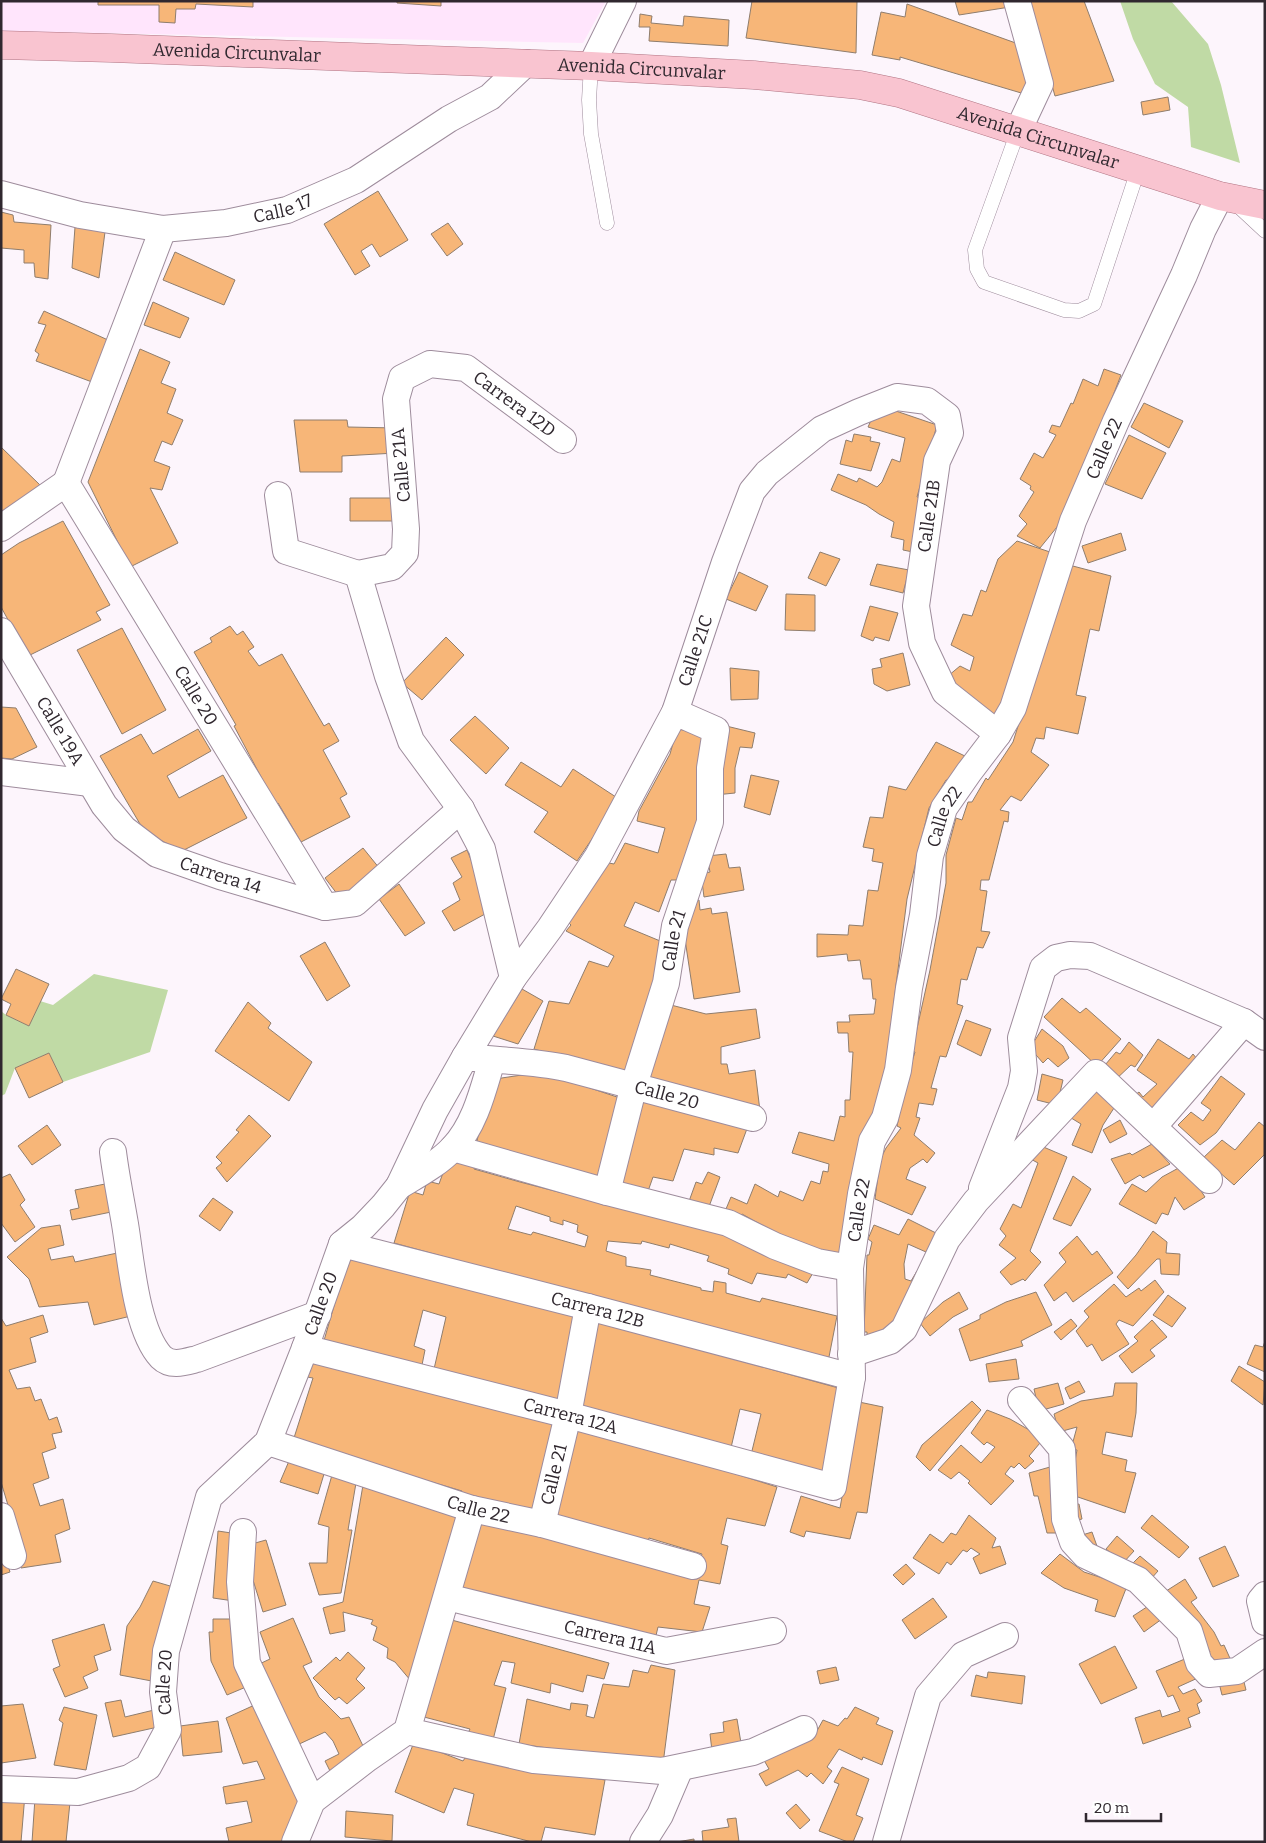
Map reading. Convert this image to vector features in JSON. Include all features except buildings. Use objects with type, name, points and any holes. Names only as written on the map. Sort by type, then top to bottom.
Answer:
[{"type":"main road","name":"Avenida Circunvalar","points":[[1,45],[591,66],[754,75],[860,85],[899,93],[1225,197],[1265,204]]},
{"type":"street","points":[[591,66],[623,1]]},
{"type":"street","points":[[1017,1],[1040,84],[1018,131]]},
{"type":"street","name":"Calle 17","points":[[1,194],[80,215],[163,229],[226,223],[287,210],[356,180],[449,120],[490,97],[526,63]]},
{"type":"street","name":"Calle 22","points":[[833,1487],[851,1365],[850,1268],[861,1194],[872,1141],[885,1118],[898,1070],[910,988],[924,915],[930,856],[944,808],[998,734],[1013,708],[1073,521],[1203,229],[1225,197]]},
{"type":"street","points":[[1,528],[66,483],[163,229]]},
{"type":"street","name":"Calle 21A","points":[[358,574],[392,567],[405,553],[406,530],[396,399],[402,378],[430,364],[466,368]]},
{"type":"street","name":"Carrera 12D","points":[[466,368],[563,440]]},
{"type":"street","name":"Calle 21C","points":[[465,1057],[513,978],[550,928],[598,856],[676,712],[725,562],[752,490],[767,473],[822,429],[897,397],[927,401]]},
{"type":"street","name":"Calle 21B","points":[[927,401],[947,416],[950,433],[937,462],[916,606],[922,643],[945,692],[998,734]]},
{"type":"street","name":"Calle 20","points":[[66,483],[325,907]]},
{"type":"street","points":[[278,495],[286,551],[358,574],[388,676],[411,741],[461,809],[482,849],[513,978]]},
{"type":"street","name":"Calle 19A","points":[[1,631],[90,783],[104,805],[124,829]]},
{"type":"street","name":"Calle 21","points":[[608,1192],[634,1085],[666,983],[675,926],[710,822],[710,768],[716,730],[676,712]]},
{"type":"street","points":[[1,772],[90,783]]},
{"type":"street","points":[[325,907],[355,903],[461,809]]},
{"type":"street","name":"Carrera 14","points":[[124,829],[157,854],[220,876],[325,907]]},
{"type":"street","points":[[976,1201],[1021,1088],[1024,1071],[1021,1038],[1043,968],[1056,958],[1070,955],[1090,956],[1244,1022],[1265,1037]]},
{"type":"street","points":[[1153,1127],[1244,1022]]},
{"type":"street","points":[[342,1244],[363,1227],[399,1186],[435,1110],[465,1057]]},
{"type":"street","name":"Calle 20","points":[[465,1057],[540,1063],[634,1085],[753,1118]]},
{"type":"street","points":[[399,1186],[430,1167],[453,1148],[472,1120],[492,1060]]},
{"type":"street","points":[[851,1365],[904,1330],[947,1239],[976,1201],[1096,1073],[1209,1180]]},
{"type":"street","points":[[453,1148],[608,1192],[728,1223],[775,1246],[818,1262],[850,1268]]},
{"type":"street","points":[[113,1152],[116,1179],[138,1301],[149,1339],[162,1358],[178,1364],[197,1360],[318,1314]]},
{"type":"street","name":"Calle 20","points":[[1,1789],[78,1792],[129,1778],[148,1767],[168,1730],[163,1692],[166,1651],[209,1497],[268,1442],[306,1348],[342,1244]]},
{"type":"street","name":"Carrera 12B","points":[[342,1244],[588,1307],[851,1365]]},
{"type":"street","name":"Calle 21","points":[[542,1524],[568,1415],[588,1307]]},
{"type":"street","name":"Carrera 12A","points":[[306,1348],[568,1415],[833,1487]]},
{"type":"street","points":[[1021,1400],[1062,1450],[1065,1519],[1073,1542],[1085,1555],[1138,1580],[1189,1632],[1199,1663],[1209,1674],[1237,1671],[1265,1652]]},
{"type":"street","name":"Calle 22","points":[[268,1442],[472,1509],[542,1524],[693,1566]]},
{"type":"street","points":[[296,1842],[312,1801],[407,1731],[472,1509]]},
{"type":"street","points":[[1,1516],[13,1556]]},
{"type":"street","points":[[243,1532],[240,1582],[247,1663],[312,1801]]},
{"type":"street","points":[[1265,1595],[1260,1601],[1265,1622]]},
{"type":"street","name":"Carrera 11A","points":[[447,1597],[666,1651],[772,1631]]},
{"type":"street","points":[[886,1842],[928,1696],[963,1655],[1006,1636]]},
{"type":"street","points":[[407,1731],[534,1760],[662,1771],[753,1752],[804,1730]]},
{"type":"street","points":[[643,1842],[660,1815],[680,1768]]},
{"type":"lane","points":[[591,66],[589,100],[591,134],[607,223]]},
{"type":"lane","points":[[1018,131],[975,250],[977,269],[984,282],[1064,310],[1079,311],[1094,304],[1138,170]]},
{"type":"lane","points":[[1225,197],[1265,231]]},
{"type":"shaded area","points":[[1,1],[606,1],[583,43],[1,31]]},
{"type":"green space","points":[[1120,1],[1171,1],[1208,44],[1221,85],[1240,163],[1191,147],[1188,107],[1155,84],[1133,39]]},
{"type":"green space","points":[[94,974],[168,990],[150,1052],[63,1082],[49,1053],[15,1068],[5,1094],[1,1096],[1,1011],[29,1026],[40,1001],[53,1005]]}]
